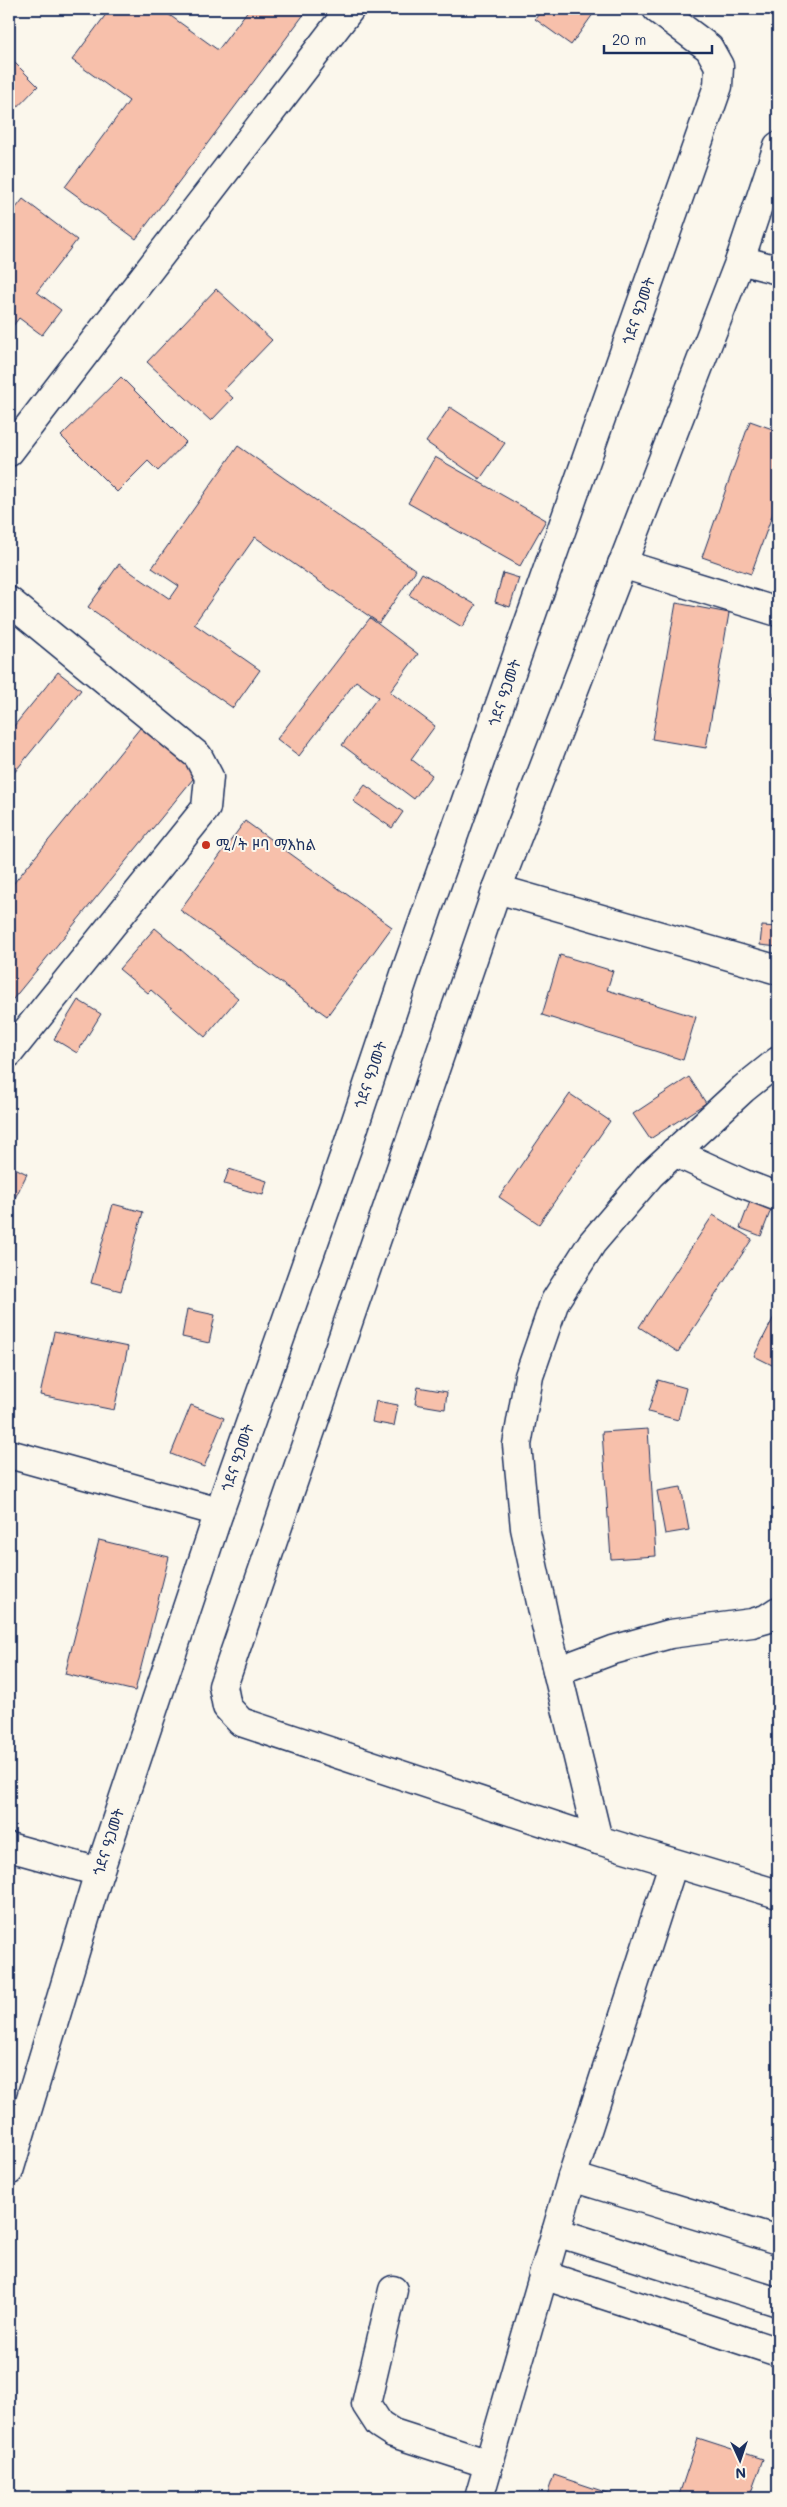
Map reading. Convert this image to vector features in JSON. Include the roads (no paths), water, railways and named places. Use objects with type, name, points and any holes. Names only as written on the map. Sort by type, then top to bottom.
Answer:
[{"type":"street","points":[[9,452],[350,9]]},
{"type":"street","name":"ጎደና ዓጋመት","points":[[9,2171],[99,1872],[219,1512],[347,1148],[407,968],[718,86],[718,66],[709,48],[657,9]]},
{"type":"street","points":[[778,146],[740,260],[497,889],[223,1686],[227,1707],[241,1722],[598,1840],[778,1894]]},
{"type":"street","points":[[740,260],[778,270]]},
{"type":"street","points":[[622,564],[778,612]]},
{"type":"street","points":[[9,601],[198,756],[209,777],[206,808],[9,1053]]},
{"type":"street","points":[[497,889],[778,970]]},
{"type":"street","points":[[598,1840],[525,1528],[518,1445],[529,1376],[555,1301],[587,1252],[651,1174],[743,1089],[778,1061]]},
{"type":"street","points":[[674,1152],[744,1184],[778,1197]]},
{"type":"street","points":[[9,1454],[219,1512]]},
{"type":"street","points":[[557,1671],[613,1650],[670,1634],[752,1623],[766,1619],[778,1610]]},
{"type":"street","points":[[9,1847],[99,1872]]},
{"type":"street","points":[[479,2498],[572,2177],[673,1864]]},
{"type":"street","points":[[572,2177],[778,2240]]},
{"type":"street","points":[[556,2232],[778,2302]]},
{"type":"street","points":[[543,2275],[778,2352]]},
{"type":"street","points":[[393,2290],[366,2404],[379,2424],[393,2433],[489,2464]]},
{"type":"place","name":"ሚ/ት ዞባ ማእከል","points":[[206,845]]}]
